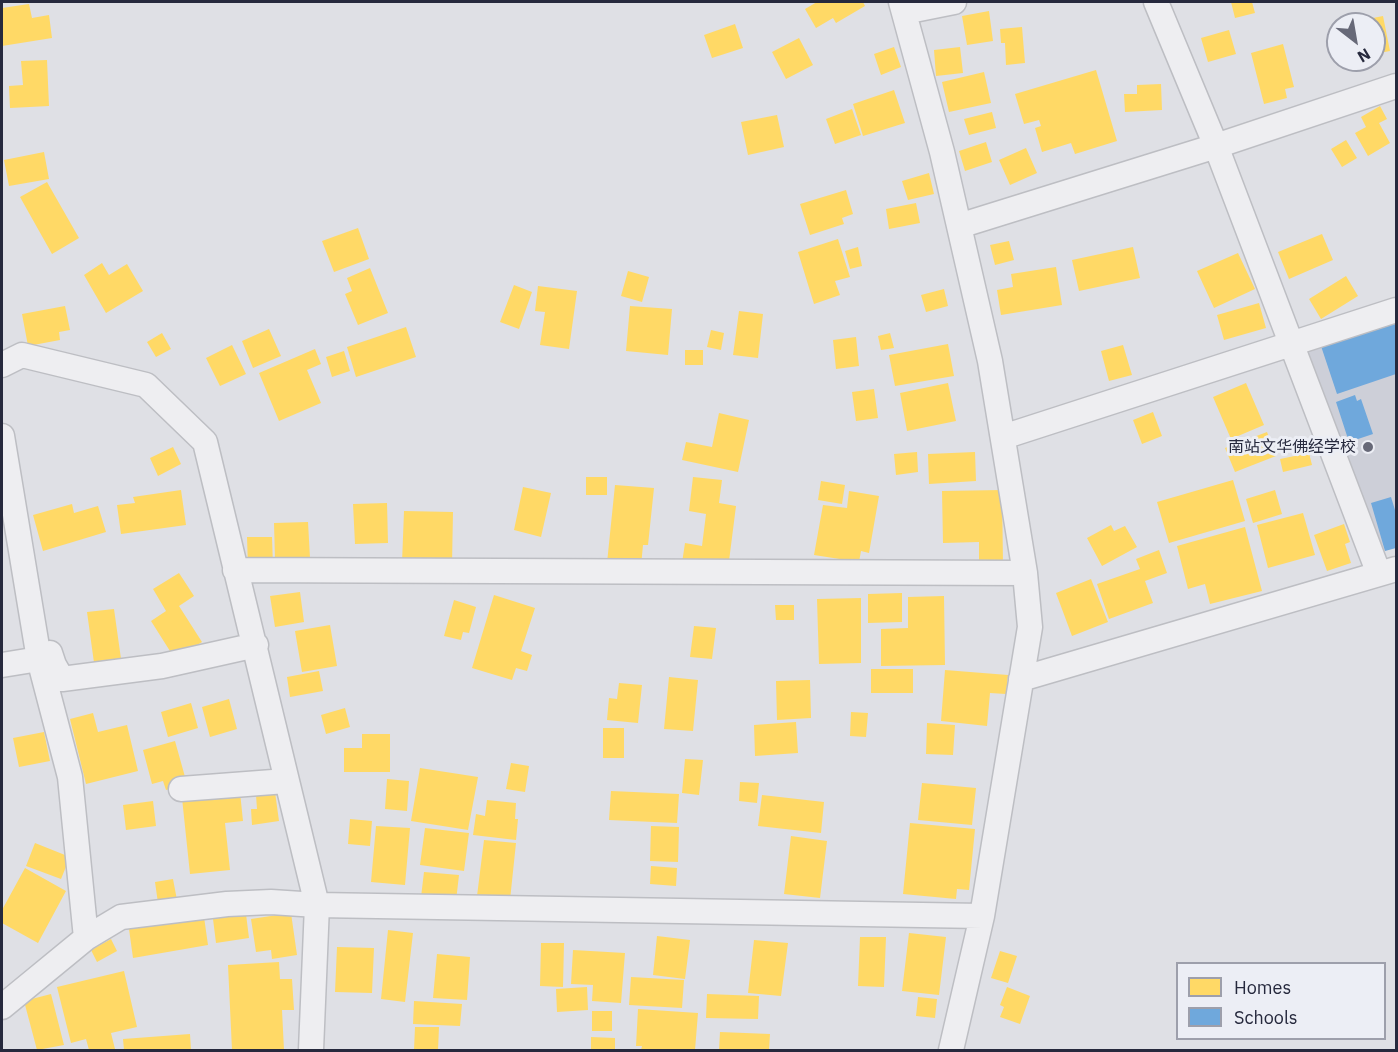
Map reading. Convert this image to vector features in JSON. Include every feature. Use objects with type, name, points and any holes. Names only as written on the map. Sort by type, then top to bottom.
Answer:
[{"type":"street","points":[[951,1050],[982,916],[1030,627],[1025,573],[990,361],[942,152],[903,7],[954,2]]},
{"type":"street","points":[[1022,679],[1357,579],[1388,572],[1291,345],[1216,146],[1156,2]]},
{"type":"street","points":[[959,226],[1216,146],[1396,86]]},
{"type":"street","points":[[1003,437],[1396,310]]},
{"type":"street","points":[[2,365],[22,355],[146,386],[205,442],[235,570],[256,645],[286,781],[317,905],[311,1050]]},
{"type":"street","points":[[2,436],[39,659],[70,777],[86,938]]},
{"type":"street","points":[[235,570],[1025,573]]},
{"type":"street","points":[[2,665],[39,659],[50,653],[62,679],[162,666],[256,645]]},
{"type":"street","points":[[181,789],[286,781]]},
{"type":"street","points":[[2,1007],[86,938],[121,917],[227,904],[271,902],[317,905],[982,916]]},
{"type":"shaded area","name":"南站文华佛经学校","points":[[1396,317],[1396,547],[1378,553],[1302,348]]},
{"type":"building: Homes","points":[[817,2],[863,2],[865,6],[836,23],[833,18],[816,28],[805,9]]},
{"type":"building: Homes","points":[[1231,2],[1252,2],[1255,13],[1235,18]]},
{"type":"building: Homes","points":[[29,4],[32,18],[49,15],[52,38],[2,46],[2,8]]},
{"type":"building: Homes","points":[[989,11],[993,41],[967,45],[962,16]]},
{"type":"building: Homes","points":[[735,24],[743,48],[712,58],[704,35]]},
{"type":"building: Homes","points":[[1022,27],[1025,63],[1006,65],[1005,43],[1001,43],[1000,29]]},
{"type":"building: Homes","points":[[1229,30],[1236,54],[1208,62],[1201,38]]},
{"type":"building: Homes","points":[[1386,31],[1390,51],[1386,52]]},
{"type":"building: Homes","points":[[799,38],[813,65],[786,79],[772,52]]},
{"type":"building: Homes","points":[[1283,44],[1294,87],[1285,89],[1287,98],[1264,104],[1251,53]]},
{"type":"building: Homes","points":[[894,47],[901,67],[881,75],[874,54]]},
{"type":"building: Homes","points":[[960,47],[963,73],[936,76],[934,50]]},
{"type":"building: Homes","points":[[47,60],[49,106],[10,108],[9,86],[23,85],[21,61]]},
{"type":"building: Homes","points":[[1096,70],[1117,141],[1075,154],[1071,143],[1042,152],[1035,128],[1041,126],[1039,120],[1024,124],[1015,94]]},
{"type":"building: Homes","points":[[984,72],[991,103],[949,112],[942,82]]},
{"type":"building: Homes","points":[[1161,84],[1162,110],[1125,112],[1124,94],[1137,94],[1137,85]]},
{"type":"building: Homes","points":[[894,90],[905,123],[863,136],[853,104]]},
{"type":"building: Homes","points":[[1380,106],[1387,119],[1379,123],[1390,143],[1368,156],[1355,133],[1366,127],[1361,117]]},
{"type":"building: Homes","points":[[852,109],[861,135],[835,144],[826,119]]},
{"type":"building: Homes","points":[[992,112],[996,128],[969,135],[964,119]]},
{"type":"building: Homes","points":[[777,115],[784,147],[748,155],[741,122]]},
{"type":"building: Homes","points":[[1346,140],[1357,158],[1342,167],[1331,149]]},
{"type":"building: Homes","points":[[986,142],[992,162],[965,171],[959,151]]},
{"type":"building: Homes","points":[[1026,148],[1037,173],[1010,185],[999,160]]},
{"type":"building: Homes","points":[[44,152],[49,179],[9,186],[4,160]]},
{"type":"building: Homes","points":[[929,173],[934,194],[908,200],[902,181]]},
{"type":"building: Homes","points":[[47,182],[79,238],[52,254],[20,197]]},
{"type":"building: Homes","points":[[846,190],[853,214],[842,218],[844,224],[810,235],[800,204]]},
{"type":"building: Homes","points":[[916,203],[920,223],[889,229],[886,209]]},
{"type":"building: Homes","points":[[358,228],[369,259],[334,272],[322,241]]},
{"type":"building: Homes","points":[[1322,234],[1333,260],[1289,279],[1278,252]]},
{"type":"building: Homes","points":[[838,239],[850,277],[835,281],[840,295],[814,304],[798,252]]},
{"type":"building: Homes","points":[[1009,241],[1014,260],[995,265],[990,245]]},
{"type":"building: Homes","points":[[858,247],[862,266],[850,269],[845,251]]},
{"type":"building: Homes","points":[[1133,247],[1140,278],[1079,291],[1072,260]]},
{"type":"building: Homes","points":[[1238,253],[1255,289],[1214,308],[1197,271]]},
{"type":"building: Homes","points":[[102,263],[109,275],[127,264],[143,291],[106,313],[84,275]]},
{"type":"building: Homes","points":[[1056,267],[1062,305],[1001,315],[997,290],[1013,287],[1011,274]]},
{"type":"building: Homes","points":[[370,268],[388,313],[358,325],[345,294],[352,291],[347,278]]},
{"type":"building: Homes","points":[[628,271],[649,277],[642,302],[621,296]]},
{"type":"building: Homes","points":[[1346,276],[1358,296],[1321,319],[1309,299]]},
{"type":"building: Homes","points":[[514,285],[532,292],[519,329],[500,322]]},
{"type":"building: Homes","points":[[538,286],[577,291],[569,349],[540,345],[545,312],[535,311]]},
{"type":"building: Homes","points":[[944,289],[948,306],[926,312],[921,295]]},
{"type":"building: Homes","points":[[1259,303],[1266,328],[1224,340],[1217,315]]},
{"type":"building: Homes","points":[[65,306],[70,330],[59,332],[60,340],[28,346],[22,314]]},
{"type":"building: Homes","points":[[630,306],[672,309],[668,355],[626,351]]},
{"type":"building: Homes","points":[[739,311],[763,314],[758,358],[733,355]]},
{"type":"building: Homes","points":[[406,327],[416,357],[356,377],[347,347]]},
{"type":"building: Homes","points":[[269,329],[281,356],[253,368],[242,341]]},
{"type":"building: Homes","points":[[711,330],[724,333],[721,350],[707,347]]},
{"type":"building: Homes","points":[[162,333],[171,349],[156,357],[147,342]]},
{"type":"building: Homes","points":[[890,333],[894,348],[881,350],[878,336]]},
{"type":"building: Homes","points":[[856,337],[859,366],[836,369],[833,340]]},
{"type":"building: Homes","points":[[948,344],[954,376],[895,386],[889,355]]},
{"type":"building: Homes","points":[[232,345],[246,374],[220,386],[206,358]]},
{"type":"building: Homes","points":[[1123,345],[1132,375],[1109,381],[1101,351]]},
{"type":"building: Homes","points":[[315,349],[321,364],[307,370],[321,403],[279,421],[259,373]]},
{"type":"building: Homes","points":[[685,350],[703,350],[703,365],[685,365]]},
{"type":"building: Homes","points":[[344,351],[350,371],[332,377],[326,357]]},
{"type":"building: Homes","points":[[948,383],[956,421],[907,431],[900,393]]},
{"type":"building: Homes","points":[[1246,383],[1264,425],[1231,439],[1213,397]]},
{"type":"building: Homes","points":[[874,389],[878,418],[856,421],[852,392]]},
{"type":"building: Homes","points":[[1153,412],[1162,436],[1142,444],[1133,420]]},
{"type":"building: Homes","points":[[719,413],[749,420],[738,472],[682,460],[686,442],[712,447]]},
{"type":"building: Homes","points":[[1267,432],[1276,456],[1235,472],[1225,448]]},
{"type":"building: Homes","points":[[173,447],[181,464],[158,476],[150,458]]},
{"type":"building: Homes","points":[[917,452],[918,472],[896,475],[894,454]]},
{"type":"building: Homes","points":[[975,452],[976,481],[929,484],[928,454]]},
{"type":"building: Homes","points":[[1309,453],[1312,465],[1283,472],[1280,459]]},
{"type":"building: Homes","points":[[586,477],[607,477],[607,495],[586,495]]},
{"type":"building: Homes","points":[[693,477],[722,480],[719,503],[736,506],[728,569],[682,563],[685,543],[702,546],[706,514],[689,511]]},
{"type":"building: Homes","points":[[1233,480],[1245,521],[1169,543],[1157,502]]},
{"type":"building: Homes","points":[[821,481],[845,485],[842,504],[818,500]]},
{"type":"building: Homes","points":[[615,485],[654,488],[648,545],[643,545],[641,566],[607,563]]},
{"type":"building: Homes","points":[[523,487],[551,493],[541,537],[514,530]]},
{"type":"building: Homes","points":[[181,490],[186,525],[121,534],[117,505],[135,503],[133,497]]},
{"type":"building: Homes","points":[[1002,490],[1003,565],[979,566],[979,542],[943,543],[942,491]]},
{"type":"building: Homes","points":[[1275,490],[1282,514],[1253,523],[1246,499]]},
{"type":"building: Homes","points":[[849,491],[879,496],[869,553],[861,551],[859,562],[814,555],[823,505],[847,508]]},
{"type":"building: Homes","points":[[387,503],[388,543],[355,544],[353,504]]},
{"type":"building: Homes","points":[[72,504],[74,513],[98,506],[106,532],[43,551],[33,515]]},
{"type":"building: Homes","points":[[404,511],[453,512],[452,564],[402,563]]},
{"type":"building: Homes","points":[[1303,513],[1315,555],[1268,568],[1257,525]]},
{"type":"building: Homes","points":[[308,522],[310,558],[275,560],[274,523]]},
{"type":"building: Homes","points":[[1344,524],[1350,542],[1345,544],[1351,563],[1327,571],[1314,535]]},
{"type":"building: Homes","points":[[1111,525],[1114,531],[1125,526],[1137,547],[1102,566],[1087,538]]},
{"type":"building: Homes","points":[[1245,527],[1262,591],[1210,604],[1205,584],[1188,589],[1177,546]]},
{"type":"building: Homes","points":[[247,537],[272,537],[273,566],[248,567]]},
{"type":"building: Homes","points":[[1159,550],[1167,573],[1145,581],[1153,603],[1109,619],[1097,584],[1140,569],[1136,559]]},
{"type":"building: Homes","points":[[179,573],[194,596],[179,606],[202,642],[175,659],[151,621],[166,611],[153,589]]},
{"type":"building: Homes","points":[[1091,579],[1108,622],[1072,636],[1056,593]]},
{"type":"building: Homes","points":[[300,592],[304,622],[275,627],[270,596]]},
{"type":"building: Homes","points":[[902,593],[902,622],[868,623],[868,594]]},
{"type":"building: Homes","points":[[494,595],[535,608],[521,651],[532,655],[527,671],[516,668],[512,680],[472,668]]},
{"type":"building: Homes","points":[[944,596],[945,665],[881,666],[881,629],[908,628],[908,597]]},
{"type":"building: Homes","points":[[861,598],[861,663],[819,664],[817,599]]},
{"type":"building: Homes","points":[[454,600],[476,607],[469,633],[463,632],[461,640],[444,636]]},
{"type":"building: Homes","points":[[775,605],[794,605],[794,620],[776,620]]},
{"type":"building: Homes","points":[[114,609],[122,666],[95,670],[87,612]]},
{"type":"building: Homes","points":[[330,625],[337,666],[302,672],[295,631]]},
{"type":"building: Homes","points":[[694,626],[716,628],[712,659],[690,657]]},
{"type":"building: Homes","points":[[871,669],[913,669],[913,693],[871,693]]},
{"type":"building: Homes","points":[[945,670],[1008,675],[1006,694],[990,693],[987,726],[941,721]]},
{"type":"building: Homes","points":[[319,671],[323,691],[290,697],[287,677]]},
{"type":"building: Homes","points":[[669,677],[698,680],[693,731],[664,729]]},
{"type":"building: Homes","points":[[810,680],[811,718],[777,720],[776,681]]},
{"type":"building: Homes","points":[[619,683],[642,685],[638,723],[607,720],[609,698],[617,699]]},
{"type":"building: Homes","points":[[229,699],[237,729],[210,737],[202,707]]},
{"type":"building: Homes","points":[[191,703],[198,728],[168,737],[161,712]]},
{"type":"building: Homes","points":[[345,708],[350,727],[326,734],[321,715]]},
{"type":"building: Homes","points":[[851,712],[868,713],[866,737],[850,736]]},
{"type":"building: Homes","points":[[93,713],[98,732],[127,725],[138,771],[86,784],[70,719]]},
{"type":"building: Homes","points":[[796,722],[798,753],[755,756],[754,725]]},
{"type":"building: Homes","points":[[927,723],[955,725],[953,755],[926,754]]},
{"type":"building: Homes","points":[[603,728],[624,728],[624,758],[603,758]]},
{"type":"building: Homes","points":[[44,732],[50,761],[19,767],[13,738]]},
{"type":"building: Homes","points":[[362,734],[390,734],[390,772],[344,772],[344,748],[362,748]]},
{"type":"building: Homes","points":[[175,741],[187,784],[166,790],[163,781],[152,784],[143,750]]},
{"type":"building: Homes","points":[[685,759],[703,760],[699,795],[682,793]]},
{"type":"building: Homes","points":[[511,763],[529,766],[525,792],[506,789]]},
{"type":"building: Homes","points":[[420,768],[478,777],[468,830],[411,821]]},
{"type":"building: Homes","points":[[387,779],[409,781],[407,811],[385,809]]},
{"type":"building: Homes","points":[[740,782],[759,783],[757,803],[739,801]]},
{"type":"building: Homes","points":[[922,783],[976,788],[972,825],[918,820]]},
{"type":"building: Homes","points":[[611,791],[679,794],[677,823],[609,820]]},
{"type":"building: Homes","points":[[240,792],[243,821],[225,823],[230,870],[190,874],[182,798]]},
{"type":"building: Homes","points":[[275,792],[279,821],[252,825],[251,809],[257,809],[256,795]]},
{"type":"building: Homes","points":[[762,795],[824,802],[821,833],[758,826]]},
{"type":"building: Homes","points":[[487,800],[516,803],[515,819],[518,819],[516,840],[473,835],[476,814],[485,816]]},
{"type":"building: Homes","points":[[153,801],[156,826],[126,830],[123,805]]},
{"type":"building: Homes","points":[[350,819],[372,821],[370,846],[348,844]]},
{"type":"building: Homes","points":[[910,823],[975,829],[969,890],[957,889],[956,899],[903,894]]},
{"type":"building: Homes","points":[[376,826],[410,828],[405,885],[371,882]]},
{"type":"building: Homes","points":[[651,826],[679,827],[678,862],[650,861]]},
{"type":"building: Homes","points":[[425,828],[469,833],[464,871],[420,865]]},
{"type":"building: Homes","points":[[791,836],[827,841],[820,898],[784,894]]},
{"type":"building: Homes","points":[[484,840],[516,843],[510,900],[477,896]]},
{"type":"building: Homes","points":[[35,843],[70,857],[61,879],[26,866]]},
{"type":"building: Homes","points":[[651,866],[677,868],[676,886],[650,884]]},
{"type":"building: Homes","points":[[25,868],[66,891],[38,943],[2,923],[2,910]]},
{"type":"building: Homes","points":[[424,872],[459,875],[456,901],[421,897]]},
{"type":"building: Homes","points":[[173,879],[177,900],[158,903],[155,882]]},
{"type":"building: Homes","points":[[291,913],[297,955],[272,959],[271,950],[256,952],[251,919]]},
{"type":"building: Homes","points":[[246,914],[249,938],[216,943],[213,919]]},
{"type":"building: Homes","points":[[204,917],[208,945],[133,958],[129,929]]},
{"type":"building: Homes","points":[[388,930],[413,933],[405,1002],[381,999]]},
{"type":"building: Homes","points":[[909,933],[946,937],[939,995],[902,991]]},
{"type":"building: Homes","points":[[657,936],[690,940],[685,979],[653,975]]},
{"type":"building: Homes","points":[[860,937],[886,937],[884,987],[858,986]]},
{"type":"building: Homes","points":[[111,939],[117,951],[97,962],[91,950]]},
{"type":"building: Homes","points":[[754,940],[788,943],[781,996],[748,993]]},
{"type":"building: Homes","points":[[541,943],[564,943],[563,987],[540,986]]},
{"type":"building: Homes","points":[[337,947],[374,948],[372,993],[335,992]]},
{"type":"building: Homes","points":[[573,950],[625,953],[621,1003],[592,1001],[593,985],[571,984]]},
{"type":"building: Homes","points":[[1000,951],[1017,956],[1008,983],[991,978]]},
{"type":"building: Homes","points":[[437,954],[470,957],[467,1000],[433,998]]},
{"type":"building: Homes","points":[[279,962],[280,979],[292,979],[294,1010],[282,1010],[284,1050],[232,1050],[228,965]]},
{"type":"building: Homes","points":[[124,971],[137,1027],[111,1033],[115,1049],[89,1050],[86,1039],[71,1043],[57,987]]},
{"type":"building: Homes","points":[[631,977],[684,980],[682,1008],[629,1005]]},
{"type":"building: Homes","points":[[587,987],[588,1010],[557,1012],[556,989]]},
{"type":"building: Homes","points":[[1007,987],[1030,996],[1020,1024],[1000,1017],[1004,1007],[1000,1005]]},
{"type":"building: Homes","points":[[51,994],[64,1045],[37,1050],[24,1001]]},
{"type":"building: Homes","points":[[707,994],[759,996],[758,1019],[706,1018]]},
{"type":"building: Homes","points":[[918,997],[937,999],[935,1018],[916,1016]]},
{"type":"building: Homes","points":[[414,1001],[462,1004],[460,1026],[413,1024]]},
{"type":"building: Homes","points":[[638,1009],[698,1013],[695,1050],[641,1050],[642,1046],[636,1046]]},
{"type":"building: Homes","points":[[592,1011],[612,1011],[612,1031],[592,1031]]},
{"type":"building: Homes","points":[[415,1027],[439,1027],[438,1050],[414,1050]]},
{"type":"building: Homes","points":[[720,1032],[770,1034],[769,1050],[719,1050]]},
{"type":"building: Homes","points":[[190,1034],[191,1050],[124,1050],[123,1039]]},
{"type":"building: Homes","points":[[591,1037],[615,1038],[615,1050],[591,1050]]},
{"type":"building: Schools","points":[[1396,321],[1396,374],[1337,394],[1321,346]]},
{"type":"building: Schools","points":[[1355,395],[1357,401],[1361,399],[1373,434],[1349,442],[1336,402]]},
{"type":"building: Schools","points":[[1391,497],[1396,510],[1396,548],[1385,551],[1371,503]]},
{"type":"place","name":"南站文华佛经学校","points":[[1368,447]]}]
